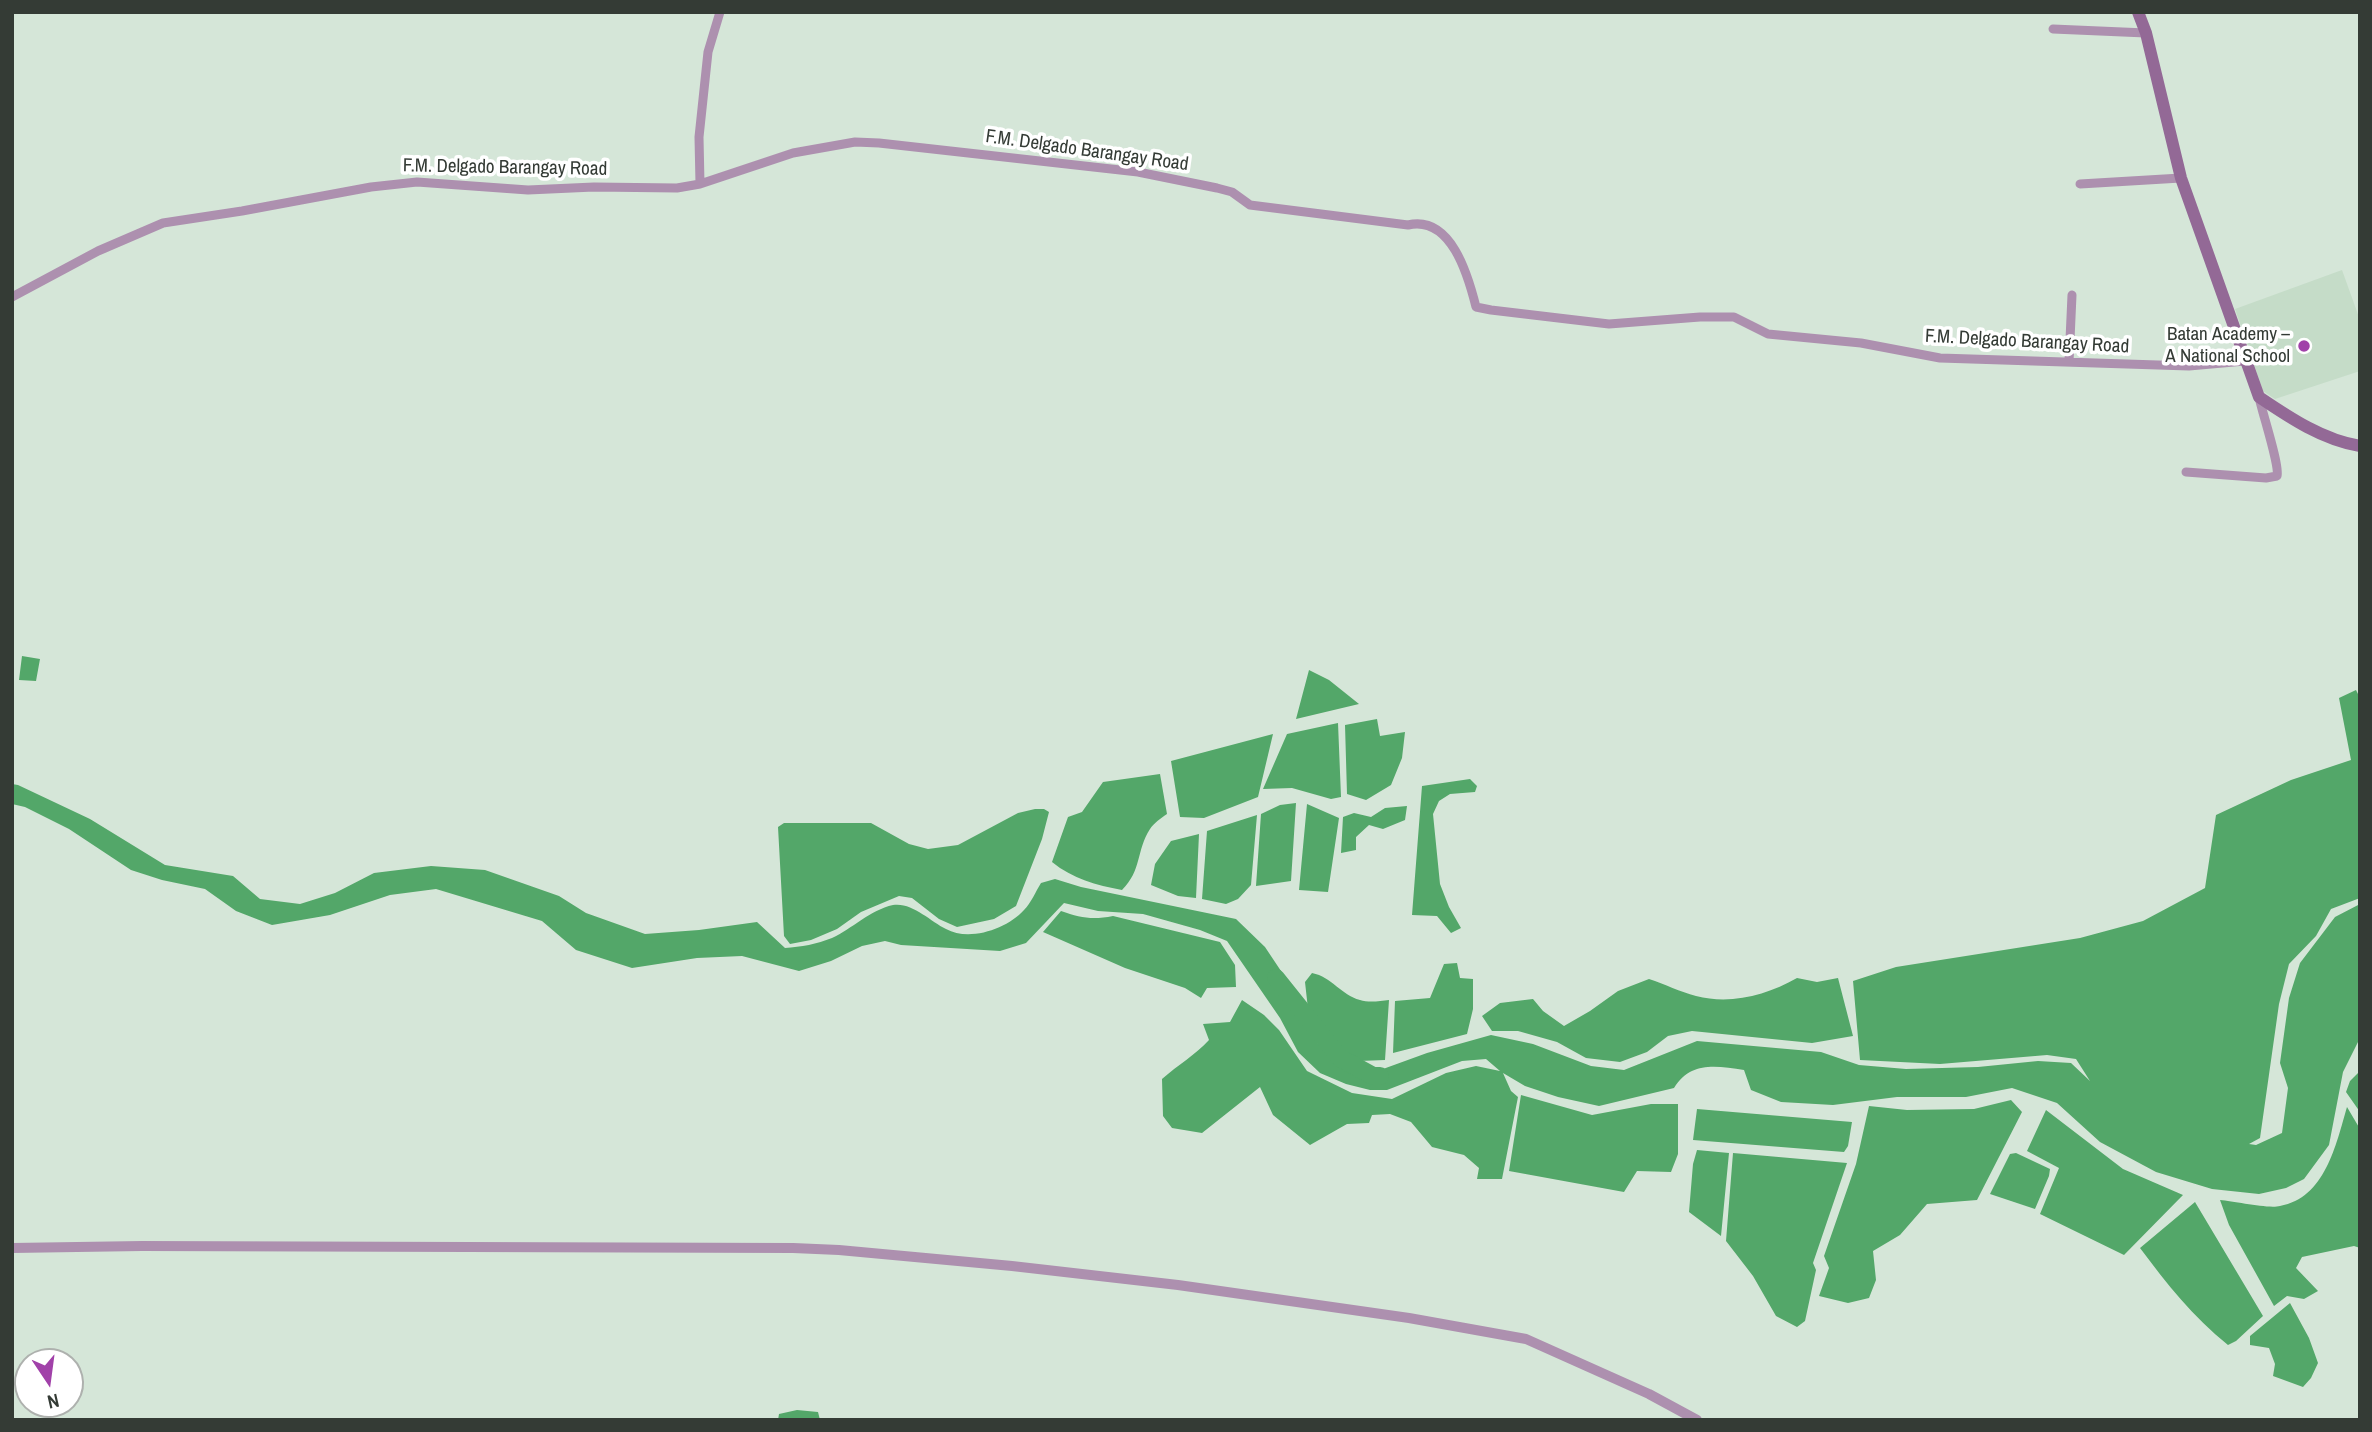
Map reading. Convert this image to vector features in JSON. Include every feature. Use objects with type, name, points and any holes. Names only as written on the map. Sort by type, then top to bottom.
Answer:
[{"type":"main road","points":[[2138,12],[2146,33],[2181,178],[2259,397],[2286,416],[2339,443],[2360,446]]},
{"type":"street","points":[[700,184],[699,137],[708,52],[720,12]]},
{"type":"street","points":[[2053,29],[2146,33]]},
{"type":"street","name":"F.M. Delgado Barangay Road","points":[[12,297],[98,251],[163,223],[370,187],[417,182],[528,190],[594,187],[677,188],[700,184],[793,153],[855,142],[1139,172],[1232,192],[1250,205],[1408,225],[1419,222],[1431,226],[1445,237],[1463,262],[1476,307],[1491,310],[1609,324],[1726,317],[1739,319],[1768,334],[1861,343],[1929,356],[2189,366],[2245,361]]},
{"type":"street","points":[[2080,184],[2181,178]]},
{"type":"street","points":[[2069,362],[2072,295]]},
{"type":"street","points":[[2186,472],[2266,478],[2277,476],[2279,469],[2259,397]]},
{"type":"street","points":[[12,1248],[793,1248],[1012,1266],[1318,1304],[1526,1339],[1649,1394],[1697,1420]]},
{"type":"shaded area","name":"Batan Academy – A National School","points":[[2342,270],[2360,320],[2360,371],[2275,399],[2263,391],[2235,309]]},
{"type":"shaded area","points":[[22,656],[40,659],[36,681],[19,680]]},
{"type":"shaded area","points":[[1309,670],[1329,680],[1359,704],[1296,719]]},
{"type":"shaded area","points":[[2356,690],[2360,698],[2360,898],[2331,909],[2316,936],[2289,964],[2279,1004],[2260,1138],[2249,1144],[2256,1145],[2282,1133],[2288,1088],[2280,1063],[2289,998],[2300,963],[2335,917],[2360,904],[2360,1038],[2343,1072],[2329,1145],[2304,1179],[2286,1188],[2259,1194],[2212,1189],[2156,1172],[2100,1142],[2057,1103],[2012,1088],[1966,1097],[1897,1097],[1833,1105],[1781,1102],[1751,1090],[1744,1070],[1724,1067],[1696,1069],[1681,1079],[1674,1088],[1599,1106],[1525,1086],[1503,1073],[1511,1091],[1518,1097],[1502,1179],[1477,1179],[1479,1168],[1464,1155],[1432,1147],[1411,1122],[1390,1114],[1372,1115],[1369,1123],[1347,1124],[1310,1145],[1273,1115],[1260,1087],[1202,1133],[1172,1128],[1163,1116],[1162,1079],[1209,1040],[1203,1024],[1230,1022],[1242,1000],[1264,1015],[1279,1030],[1307,1071],[1352,1093],[1392,1099],[1446,1073],[1476,1066],[1500,1071],[1486,1059],[1462,1061],[1387,1090],[1370,1090],[1346,1084],[1320,1073],[1298,1052],[1280,1018],[1227,941],[1200,930],[1143,914],[1098,911],[1064,903],[1026,943],[1000,951],[901,945],[885,941],[862,946],[831,961],[799,971],[742,956],[697,958],[632,968],[576,950],[542,921],[436,889],[390,895],[330,915],[272,925],[236,911],[205,889],[131,870],[69,829],[25,807],[12,804],[12,784],[90,819],[165,865],[233,876],[260,899],[300,904],[335,893],[374,873],[431,866],[485,870],[559,896],[586,913],[645,934],[757,922],[785,948],[832,938],[877,911],[893,905],[914,909],[955,933],[987,932],[1017,917],[1029,904],[1041,883],[1055,879],[1081,887],[1236,919],[1265,947],[1285,977],[1296,1015],[1320,1046],[1345,1069],[1383,1069],[1491,1035],[1533,1044],[1591,1066],[1624,1070],[1697,1041],[1821,1052],[1859,1065],[1906,1069],[1978,1067],[2038,1061],[2071,1063],[2090,1081],[2076,1059],[2047,1055],[1940,1064],[1860,1060],[1853,981],[1896,967],[2080,938],[2143,921],[2205,888],[2216,815],[2291,780],[2351,760],[2339,698]]},
{"type":"shaded area","points":[[1377,719],[1380,736],[1405,732],[1402,758],[1391,785],[1366,800],[1347,794],[1345,725]]},
{"type":"shaded area","points":[[1338,723],[1341,797],[1331,799],[1292,788],[1263,789],[1287,734]]},
{"type":"shaded area","points":[[1273,734],[1258,797],[1204,818],[1180,817],[1171,761]]},
{"type":"shaded area","points":[[1160,774],[1167,814],[1150,829],[1133,875],[1122,890],[1085,880],[1052,862],[1068,817],[1082,812],[1103,782]]},
{"type":"shaded area","points":[[1470,779],[1477,786],[1475,792],[1450,794],[1439,801],[1433,814],[1440,884],[1461,928],[1451,933],[1437,916],[1412,915],[1422,786]]},
{"type":"shaded area","points":[[1296,803],[1291,881],[1256,886],[1261,814],[1280,805]]},
{"type":"shaded area","points":[[1307,804],[1339,818],[1328,892],[1299,890]]},
{"type":"shaded area","points":[[1407,806],[1405,820],[1383,829],[1369,825],[1356,837],[1356,850],[1341,853],[1343,817],[1354,813],[1371,817],[1385,808]]},
{"type":"shaded area","points":[[1035,809],[1049,812],[1042,839],[1016,906],[994,919],[957,927],[939,919],[912,898],[899,896],[861,912],[837,929],[811,940],[790,944],[784,936],[778,827],[784,823],[871,823],[909,844],[928,849],[958,845],[1018,813]]},
{"type":"shaded area","points":[[1257,815],[1251,885],[1238,899],[1226,904],[1202,899],[1207,831]]},
{"type":"shaded area","points":[[1199,834],[1196,898],[1178,896],[1151,885],[1155,864],[1171,841]]},
{"type":"shaded area","points":[[1061,911],[1087,918],[1113,916],[1220,942],[1235,965],[1236,987],[1207,988],[1201,998],[1185,988],[1125,968],[1043,932]]},
{"type":"shaded area","points":[[1457,963],[1460,978],[1473,979],[1473,1009],[1467,1034],[1393,1053],[1395,1001],[1430,998],[1444,964]]},
{"type":"shaded area","points":[[1312,973],[1325,978],[1353,998],[1371,1002],[1389,1000],[1385,1060],[1359,1061],[1333,1050],[1308,1009],[1305,982]]},
{"type":"shaded area","points":[[1797,978],[1817,982],[1838,978],[1853,1036],[1812,1043],[1692,1031],[1668,1036],[1647,1052],[1620,1062],[1586,1058],[1557,1042],[1518,1031],[1492,1031],[1482,1016],[1500,1003],[1533,999],[1543,1011],[1564,1026],[1618,991],[1649,979],[1696,996],[1735,999],[1761,994]]},
{"type":"shaded area","points":[[2360,1071],[2360,1112],[2346,1092],[2350,1081]]},
{"type":"shaded area","points":[[1521,1095],[1592,1115],[1651,1104],[1678,1104],[1678,1154],[1671,1172],[1637,1171],[1624,1192],[1509,1171]]},
{"type":"shaded area","points":[[2011,1100],[2022,1112],[1977,1200],[1927,1204],[1900,1235],[1873,1251],[1876,1280],[1869,1298],[1848,1303],[1819,1296],[1829,1268],[1824,1256],[1856,1164],[1869,1106],[1907,1110],[1974,1109]]},
{"type":"shaded area","points":[[2347,1107],[2360,1129],[2360,1248],[2354,1246],[2302,1257],[2296,1268],[2318,1291],[2304,1299],[2287,1296],[2274,1306],[2229,1225],[2220,1200],[2275,1207],[2295,1201],[2308,1192],[2318,1181],[2333,1153]]},
{"type":"shaded area","points":[[1697,1109],[1852,1122],[1848,1146],[1844,1152],[1693,1140]]},
{"type":"shaded area","points":[[2046,1110],[2123,1169],[2183,1195],[2124,1255],[2040,1214],[2059,1168],[2027,1151]]},
{"type":"shaded area","points":[[1697,1150],[1729,1153],[1721,1236],[1689,1212],[1693,1164]]},
{"type":"shaded area","points":[[1733,1153],[1847,1163],[1813,1263],[1816,1270],[1805,1321],[1797,1327],[1776,1316],[1753,1276],[1726,1241]]},
{"type":"shaded area","points":[[2016,1153],[2050,1169],[2035,1209],[1990,1194],[2010,1154]]},
{"type":"shaded area","points":[[2195,1202],[2263,1316],[2228,1345],[2181,1299],[2140,1248]]},
{"type":"shaded area","points":[[2290,1303],[2309,1338],[2318,1363],[2303,1387],[2273,1376],[2275,1364],[2269,1348],[2250,1345],[2250,1336]]},
{"type":"shaded area","points":[[797,1410],[818,1412],[820,1420],[778,1420],[779,1414]]},
{"type":"waterway","points":[[1276,978],[1340,1058],[1373,1076],[1380,1076]]},
{"type":"place","name":"Batan Academy – A National School","points":[[2304,346]]}]
